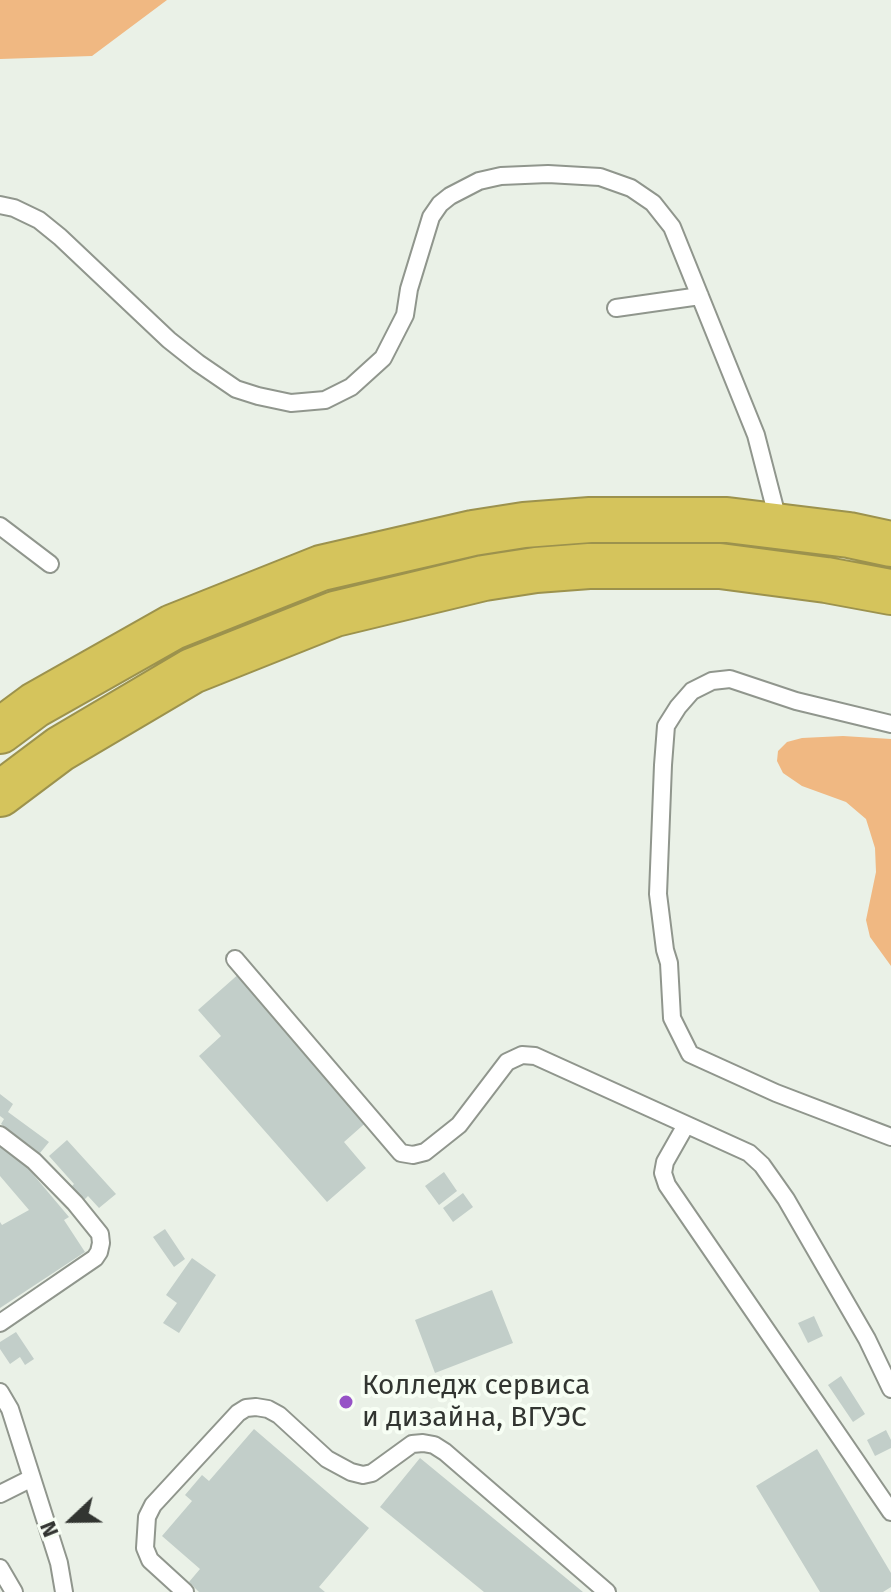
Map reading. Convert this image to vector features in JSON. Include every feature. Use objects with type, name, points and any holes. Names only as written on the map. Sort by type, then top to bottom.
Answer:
[{"type":"highway","points":[[0,731],[35,705],[173,627],[321,568],[473,533],[590,520],[727,520],[849,535],[891,544]]},
{"type":"highway","points":[[0,794],[60,749],[192,671],[335,614],[484,578],[589,566],[720,566],[891,592]]},
{"type":"lane","points":[[0,205],[39,220],[169,340],[236,389],[291,403],[325,400],[338,394],[351,387],[383,358],[405,315],[409,289],[431,217],[440,204],[464,187],[501,176],[548,174],[600,177],[631,188],[653,203],[672,227],[756,435],[779,526]]},
{"type":"lane","points":[[616,308],[700,296]]},
{"type":"lane","points":[[0,526],[50,564]]},
{"type":"lane","points":[[891,724],[796,701],[730,679],[712,681],[692,691],[666,726],[658,894],[669,963],[672,1018],[690,1054],[776,1093],[891,1137]]},
{"type":"lane","points":[[235,959],[401,1153],[413,1155],[425,1152],[459,1125],[507,1062],[522,1055],[535,1056],[749,1153],[762,1165],[786,1199],[867,1339],[891,1389]]},
{"type":"lane","points":[[686,1125],[665,1162],[663,1173],[667,1185],[891,1512]]},
{"type":"lane","points":[[0,1135],[34,1161],[75,1203],[100,1234],[101,1243],[95,1258],[0,1323]]},
{"type":"lane","points":[[0,1392],[10,1409],[59,1563],[64,1592]]},
{"type":"lane","points":[[185,1592],[150,1560],[145,1548],[147,1517],[153,1505],[238,1413],[256,1407],[279,1415],[327,1459],[363,1475],[372,1473],[412,1444],[434,1445],[607,1592]]},
{"type":"lane","points":[[0,1494],[32,1478]]},
{"type":"lane","points":[[0,1568],[14,1592]]},
{"type":"shaded area","points":[[0,0],[167,0],[92,56],[0,59]]},
{"type":"shaded area","points":[[843,736],[891,739],[891,966],[870,937],[866,920],[876,872],[875,848],[866,819],[846,802],[802,786],[783,773],[777,761],[778,751],[787,742]]},
{"type":"building","points":[[241,972],[370,1119],[344,1142],[366,1168],[327,1202],[199,1056],[221,1036],[198,1010]]},
{"type":"building","points":[[0,1094],[13,1104],[8,1112],[49,1142],[40,1153],[1,1124],[4,1119],[0,1116]]},
{"type":"building","points":[[67,1140],[116,1194],[99,1208],[88,1196],[83,1201],[71,1187],[74,1184],[49,1156]]},
{"type":"building","points":[[0,1143],[21,1160],[69,1217],[64,1220],[85,1252],[0,1308],[0,1222],[2,1225],[29,1210],[0,1176]]},
{"type":"building","points":[[444,1172],[457,1191],[439,1205],[425,1186]]},
{"type":"building","points":[[463,1193],[473,1207],[453,1222],[443,1208]]},
{"type":"building","points":[[165,1229],[185,1259],[174,1267],[153,1237]]},
{"type":"building","points":[[192,1258],[216,1275],[179,1333],[163,1323],[177,1303],[166,1295]]},
{"type":"building","points":[[492,1290],[513,1343],[435,1373],[415,1320]]},
{"type":"building","points":[[814,1316],[823,1336],[808,1343],[798,1323]]},
{"type":"building","points":[[16,1332],[34,1359],[25,1365],[20,1357],[10,1364],[0,1349],[0,1342]]},
{"type":"building","points":[[841,1376],[865,1414],[853,1422],[828,1385]]},
{"type":"building","points":[[254,1429],[369,1528],[319,1587],[325,1592],[199,1592],[189,1582],[200,1569],[162,1536],[192,1501],[185,1495],[202,1475],[209,1481]]},
{"type":"building","points":[[886,1430],[891,1448],[875,1456],[867,1440]]},
{"type":"building","points":[[817,1449],[891,1573],[891,1587],[883,1592],[820,1592],[756,1486]]},
{"type":"building","points":[[420,1458],[583,1592],[484,1592],[380,1507]]},
{"type":"place","name":"Колледж сервиса и дизайна, ВГУЭС","points":[[346,1402]]}]
